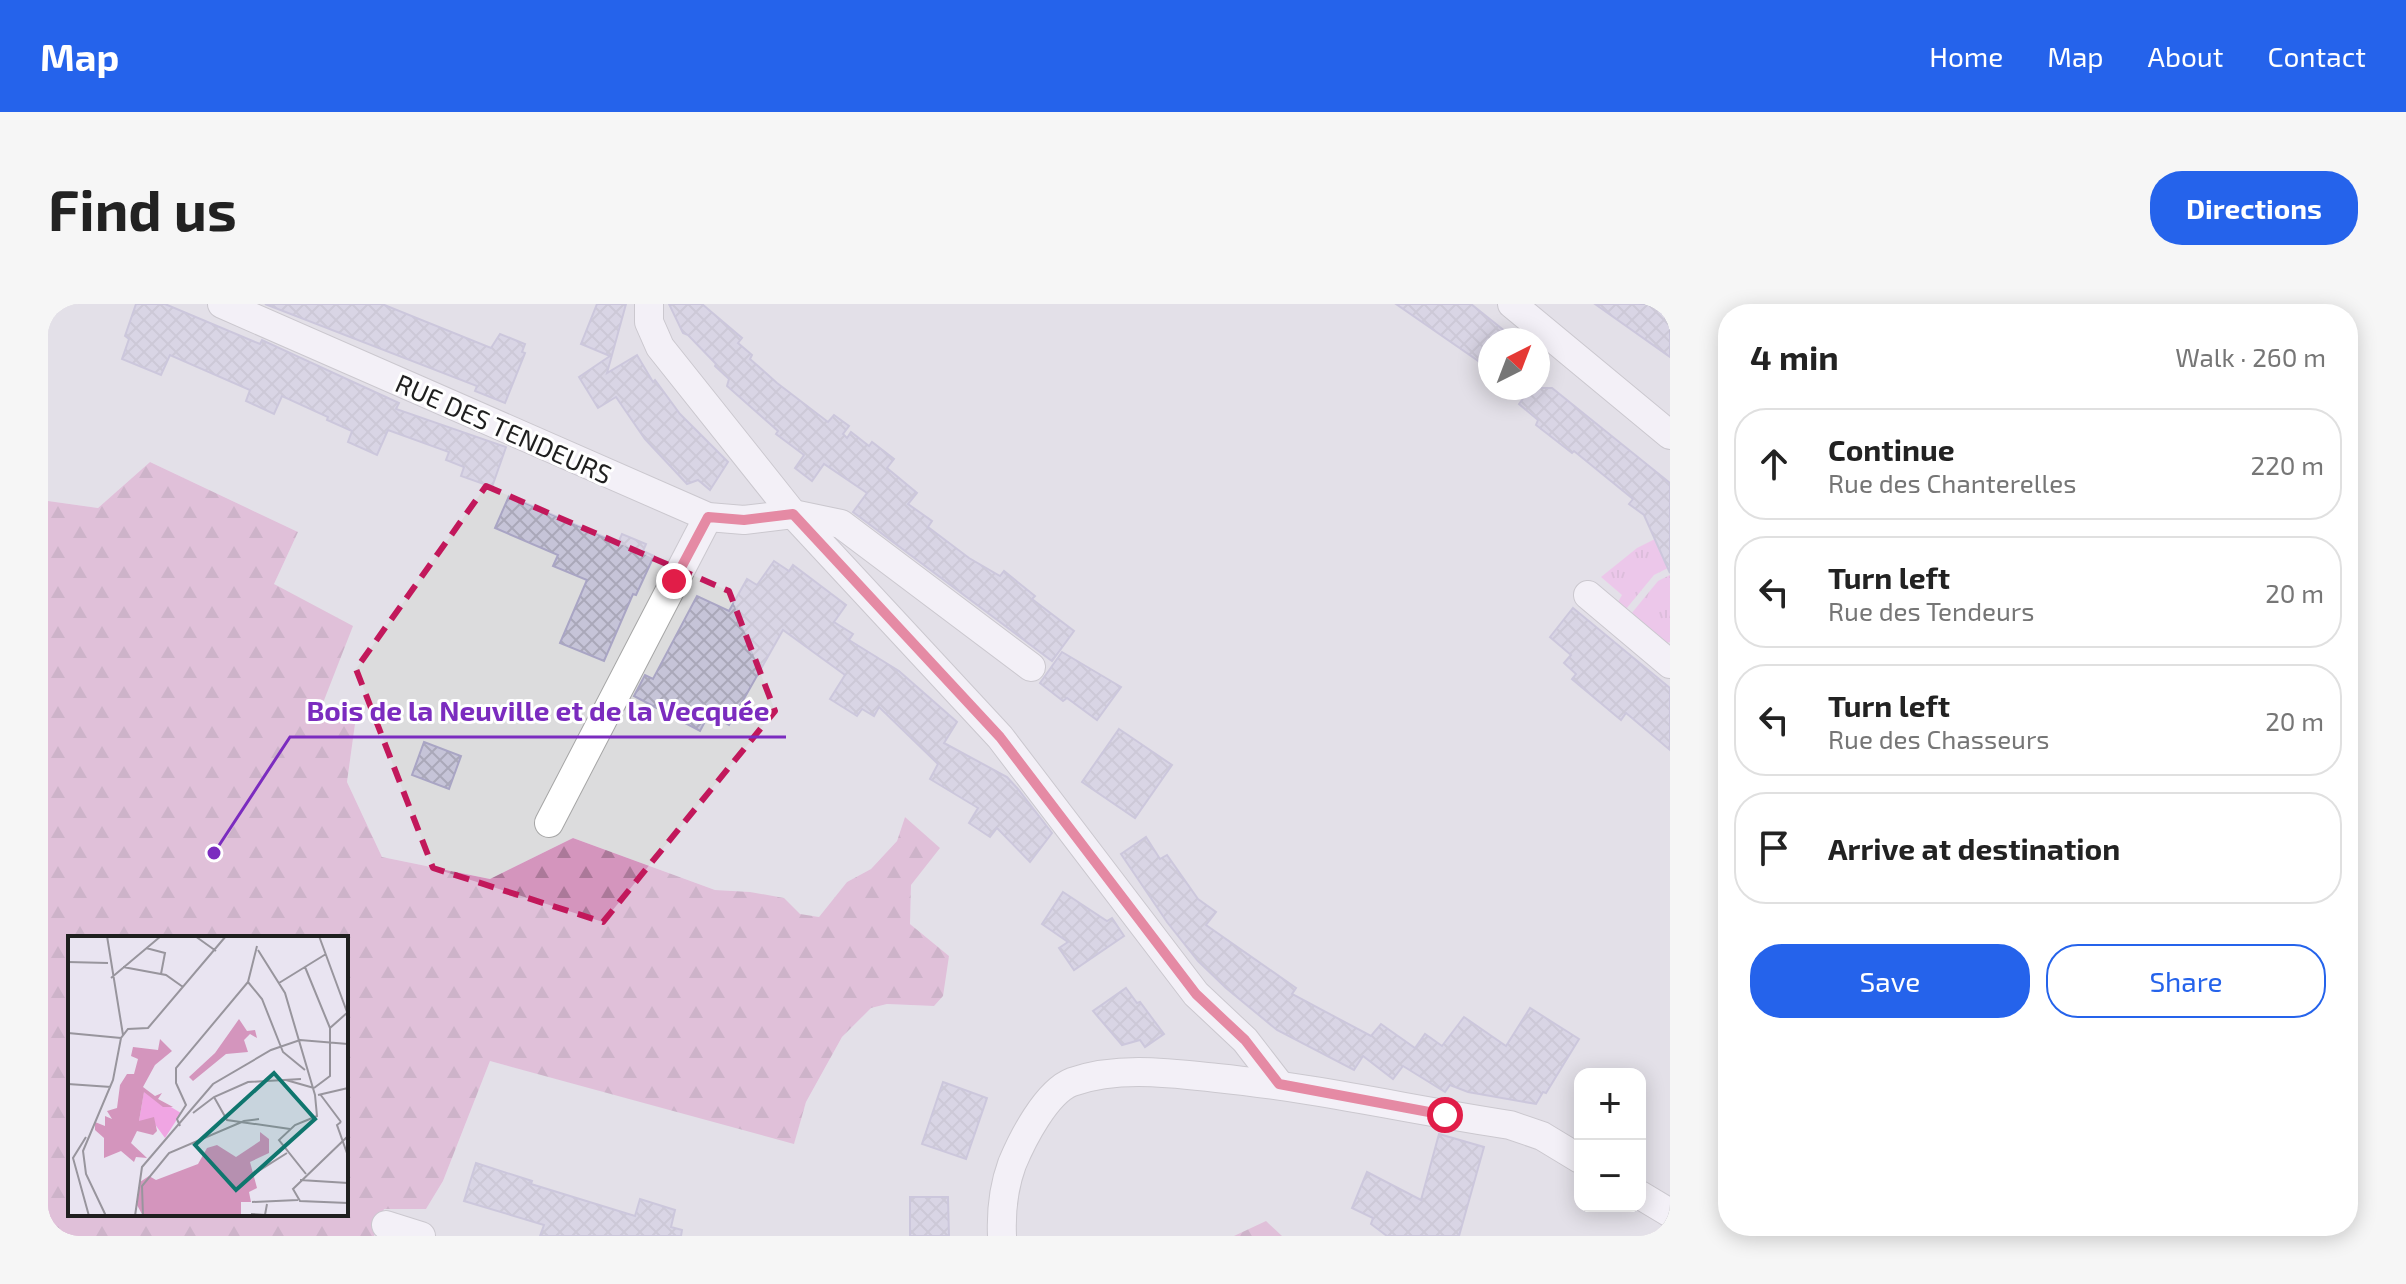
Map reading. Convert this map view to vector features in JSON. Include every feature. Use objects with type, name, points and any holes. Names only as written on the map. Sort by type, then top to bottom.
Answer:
[{"type":"street","name":"RUE DES TENDEURS","points":[[222,304],[708,517],[744,520],[793,514],[841,524],[1031,667]]},
{"type":"street","points":[[649,304],[649,322],[660,347],[793,514],[1000,737],[1196,994],[1245,1040],[1279,1084]]},
{"type":"street","points":[[1512,304],[1670,435]]},
{"type":"street","points":[[549,823],[708,517]]},
{"type":"street","points":[[1588,595],[1670,664]]},
{"type":"street","points":[[1002,1236],[1001,1217],[1012,1166],[1046,1103],[1070,1083],[1131,1071],[1279,1084],[1510,1125],[1542,1136],[1574,1155]]},
{"type":"street","points":[[1646,1199],[1670,1213]]},
{"type":"street","points":[[386,1225],[421,1236]]},
{"type":"highlighted area","points":[[486,486],[729,591],[775,711],[603,922],[433,868],[356,669]]},
{"type":"shaded area","points":[[48,304],[1670,304],[1670,1236],[374,1236],[384,1209],[426,1209],[443,1181],[490,1061],[794,1143],[806,1102],[842,1037],[871,1008],[887,1004],[934,1006],[949,956],[910,924],[911,885],[939,848],[905,817],[897,841],[871,869],[847,882],[819,917],[800,915],[750,892],[715,890],[573,838],[490,879],[382,857],[347,782],[355,724],[321,708],[274,584],[298,532],[150,462],[98,508],[48,501]]},
{"type":"green space","points":[[150,462],[298,532],[274,584],[353,626],[321,708],[355,724],[347,782],[382,857],[490,879],[573,838],[715,890],[784,898],[800,914],[819,917],[847,882],[871,869],[897,841],[905,817],[940,848],[911,885],[910,924],[949,956],[943,996],[934,1006],[887,1004],[871,1008],[842,1037],[806,1102],[794,1144],[490,1061],[443,1181],[426,1209],[384,1209],[374,1236],[48,1236],[48,501],[98,508]]},
{"type":"green space","points":[[1655,539],[1668,568],[1654,575],[1626,609],[1618,602],[1622,595],[1601,577],[1637,548]]},
{"type":"green space","points":[[1670,575],[1670,642],[1667,643],[1631,614],[1658,581]]},
{"type":"green space","points":[[1266,1221],[1282,1236],[1234,1236]]},
{"type":"building","points":[[136,304],[165,304],[260,344],[262,340],[399,403],[396,409],[506,447],[492,487],[461,476],[464,467],[446,460],[449,452],[388,430],[377,455],[348,442],[352,431],[282,396],[274,414],[246,401],[250,390],[170,355],[161,375],[122,359],[129,339],[125,336]]},
{"type":"building","points":[[265,304],[382,304],[491,348],[500,334],[525,344],[522,352],[525,353],[505,403],[475,391],[477,386]]},
{"type":"building","points":[[597,304],[626,304],[607,373],[637,355],[653,382],[655,380],[680,414],[728,462],[710,490],[698,480],[687,484],[645,439],[616,397],[598,408],[579,377],[610,356],[581,344]]},
{"type":"building","points":[[669,304],[702,304],[742,338],[738,343],[752,355],[750,359],[777,383],[828,422],[834,415],[849,426],[843,434],[847,438],[851,432],[869,446],[872,442],[894,459],[887,468],[917,493],[908,504],[932,521],[928,527],[969,558],[1000,576],[1004,571],[1035,596],[1032,599],[1074,631],[1052,661],[853,512],[867,493],[824,464],[812,481],[795,468],[804,455],[776,434],[778,431],[727,386],[729,379],[683,333]]},
{"type":"building","points":[[1396,304],[1471,304],[1501,328],[1478,328],[1478,361]]},
{"type":"building","points":[[1595,304],[1651,304],[1670,318],[1670,357]]},
{"type":"building","points":[[1552,388],[1670,483],[1670,573],[1644,515],[1629,504],[1633,499],[1536,425],[1538,420],[1519,404],[1522,400],[1550,400]]},
{"type":"building","points":[[509,496],[618,543],[622,534],[646,544],[643,551],[654,556],[636,595],[633,594],[604,661],[560,643],[587,580],[553,566],[558,555],[495,528]]},
{"type":"building","points":[[774,561],[789,571],[793,565],[846,605],[834,622],[853,634],[849,640],[899,671],[957,722],[944,743],[1007,777],[1018,789],[1052,833],[1030,862],[997,828],[990,837],[969,823],[978,808],[930,779],[938,764],[879,707],[874,716],[862,709],[857,716],[830,699],[845,675],[783,630],[729,725],[709,714],[700,731],[634,696],[645,675],[653,679],[697,596],[729,611],[747,579],[757,585]]},
{"type":"building","points":[[1573,608],[1670,688],[1670,750],[1626,713],[1621,720],[1572,679],[1576,674],[1564,663],[1571,655],[1550,637]]},
{"type":"building","points":[[1062,652],[1121,687],[1097,720],[1067,698],[1063,701],[1040,683]]},
{"type":"building","points":[[1119,729],[1172,765],[1135,818],[1082,782]]},
{"type":"building","points":[[424,742],[461,756],[449,789],[412,775]]},
{"type":"building","points":[[1146,837],[1160,859],[1167,855],[1198,899],[1216,912],[1206,925],[1296,988],[1292,994],[1371,1036],[1381,1024],[1415,1048],[1425,1034],[1442,1046],[1464,1017],[1506,1046],[1530,1008],[1579,1039],[1536,1104],[1468,1092],[1450,1085],[1445,1092],[1403,1066],[1393,1079],[1363,1056],[1354,1070],[1277,1030],[1198,961],[1121,854]]},
{"type":"building","points":[[1063,892],[1107,921],[1112,918],[1124,936],[1074,970],[1059,948],[1068,942],[1042,924]]},
{"type":"building","points":[[1126,988],[1164,1034],[1145,1047],[1140,1040],[1122,1045],[1093,1011]]},
{"type":"building","points":[[943,1082],[987,1098],[966,1159],[922,1144]]},
{"type":"building","points":[[1439,1134],[1484,1147],[1459,1236],[1387,1236],[1371,1224],[1373,1218],[1352,1208],[1367,1172],[1421,1200]]},
{"type":"building","points":[[476,1163],[532,1181],[531,1184],[635,1216],[640,1199],[675,1210],[671,1227],[682,1230],[681,1236],[540,1236],[544,1225],[464,1201]]},
{"type":"building","points":[[910,1197],[948,1197],[949,1236],[910,1236]]},
{"type":"place","name":"Bois de la Neuville et de la Vecquée","points":[[214,853]]},
{"type":"route","points":[[674,581],[708,517],[744,520],[793,514],[1000,737],[1196,994],[1245,1040],[1279,1084],[1445,1115]]}]
